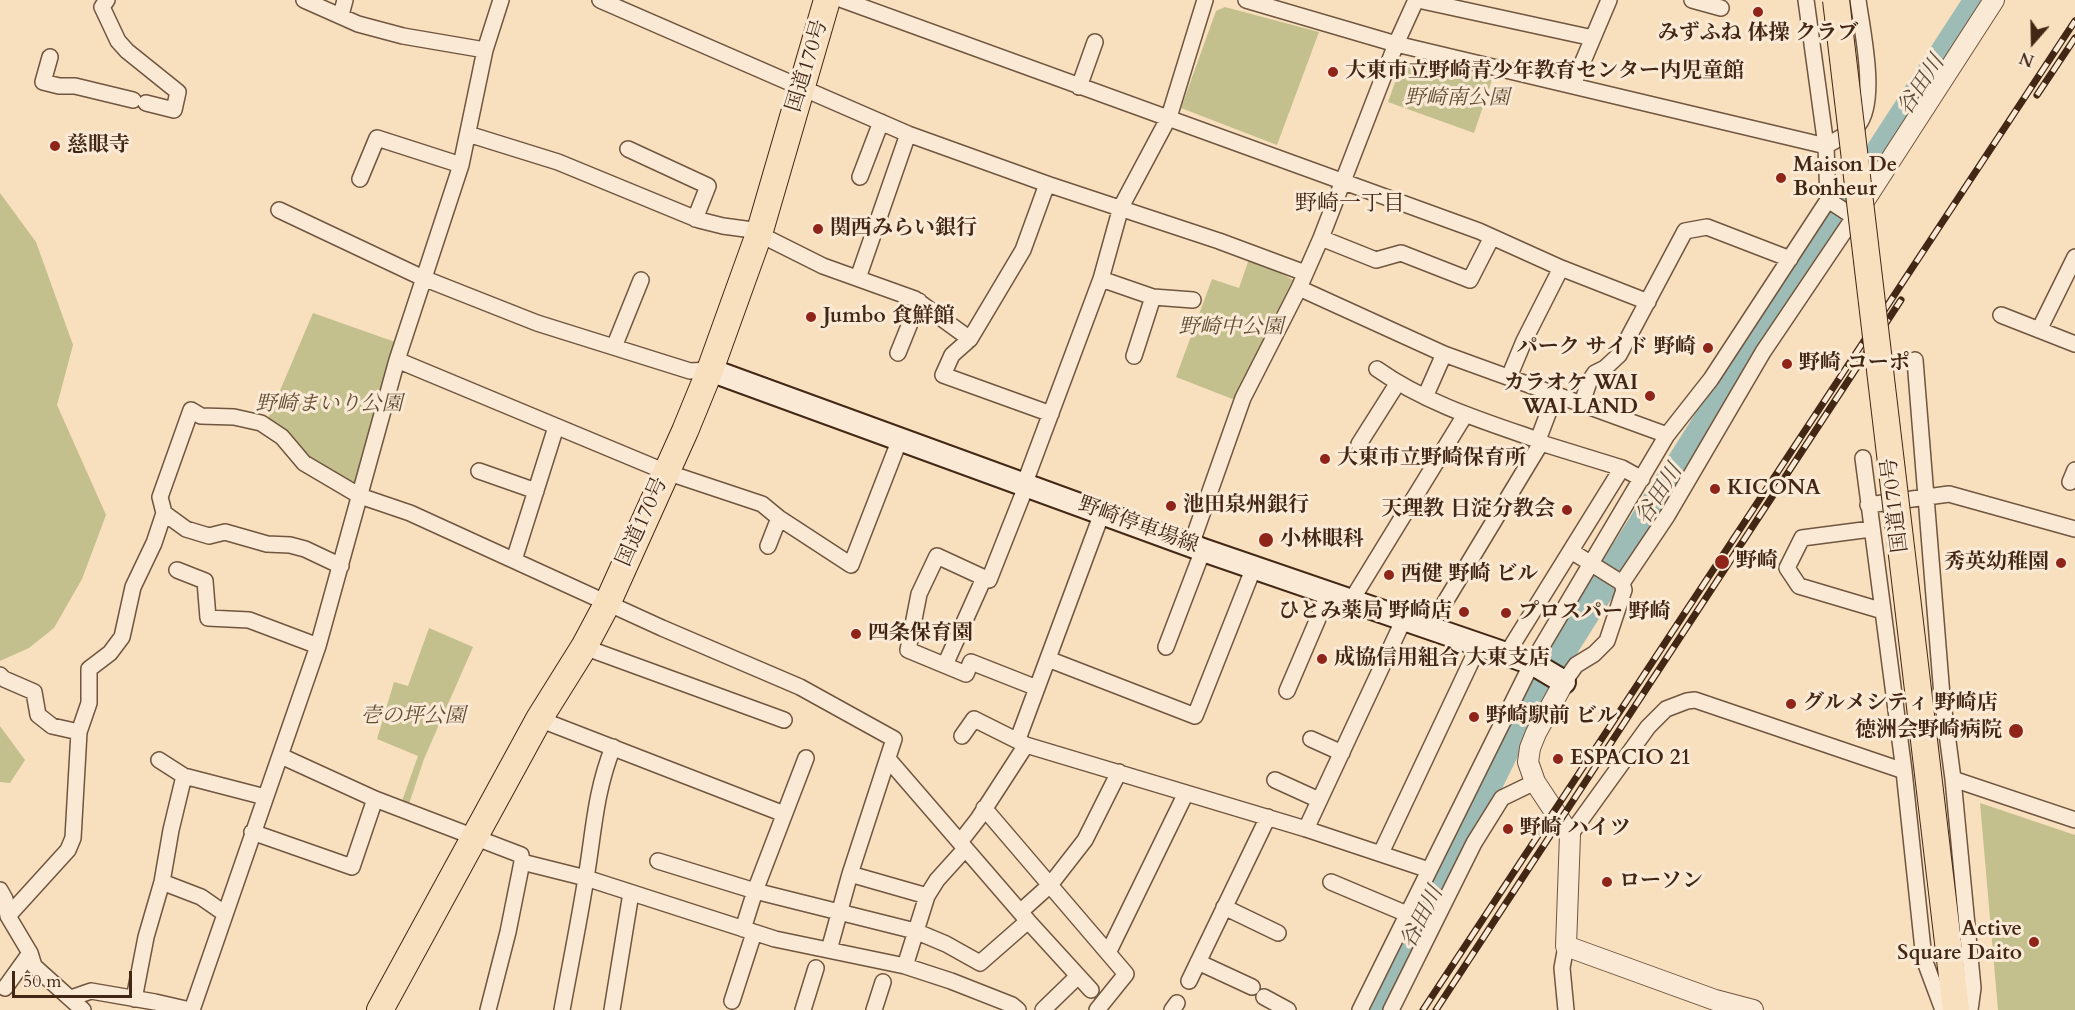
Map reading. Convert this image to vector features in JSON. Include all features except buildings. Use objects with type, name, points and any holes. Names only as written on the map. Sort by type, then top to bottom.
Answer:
[{"type":"highway","name":"国道170号","points":[[383,1009],[539,719],[584,647],[608,602],[666,472],[710,370],[760,232],[827,0]]},
{"type":"highway","name":"国道170号","points":[[1836,0],[1956,1010]]},
{"type":"main road","name":"野崎停車場線","points":[[710,370],[1197,548],[1506,654],[1534,665],[1560,680]]},
{"type":"street","points":[[50,57],[43,82],[59,86],[75,86],[174,110],[178,92],[118,41],[102,7],[107,0]]},
{"type":"street","points":[[304,0],[358,24],[403,36],[485,50]]},
{"type":"street","points":[[340,15],[345,0]]},
{"type":"street","points":[[71,998],[91,991],[191,1010],[318,646],[397,360],[461,165],[485,50],[501,0]]},
{"type":"street","points":[[600,0],[908,134],[1305,273]]},
{"type":"street","points":[[843,0],[1079,87],[1169,117],[1492,237],[1561,268],[1648,302]]},
{"type":"street","points":[[1037,688],[971,662],[966,674],[908,650],[919,594],[937,555],[989,580],[1023,494],[1024,484],[1101,279],[1121,207],[1169,117],[1205,0]]},
{"type":"street","points":[[1246,0],[1395,44],[1827,146],[1857,125],[1867,109],[1869,84],[1858,0]]},
{"type":"street","points":[[1166,647],[1243,398],[1299,288],[1321,238],[1395,44],[1417,0],[1593,38]]},
{"type":"street","points":[[1573,85],[1608,0]]},
{"type":"street","points":[[1692,0],[1721,8]]},
{"type":"street","points":[[1360,1010],[1534,665],[1596,567],[1666,435],[1711,379],[1828,200],[1827,146],[1806,0]]},
{"type":"street","points":[[1619,581],[1667,516],[1763,352],[1854,217],[1994,0]]},
{"type":"street","points":[[1079,87],[1095,42]]},
{"type":"street","points":[[860,177],[881,122]]},
{"type":"street","points":[[468,134],[558,162],[695,219],[760,232],[823,266],[919,301],[970,339]]},
{"type":"street","points":[[858,278],[908,134]]},
{"type":"street","points":[[360,179],[377,138],[461,165]]},
{"type":"street","points":[[628,149],[708,186],[695,219]]},
{"type":"street","points":[[1047,184],[1023,250],[970,339],[952,355],[943,375],[1051,414]]},
{"type":"street","points":[[1828,200],[1854,217]]},
{"type":"street","points":[[279,210],[423,278],[537,323],[690,371],[710,370]]},
{"type":"street","points":[[1582,403],[1589,382],[1595,373],[1619,356],[1685,231],[1707,227],[1790,259]]},
{"type":"street","points":[[1321,238],[1376,260],[1401,253],[1470,280],[1492,237]]},
{"type":"street","points":[[2039,330],[2075,257]]},
{"type":"street","points":[[1509,378],[1524,341],[1561,268]]},
{"type":"street","points":[[1101,279],[1153,297],[1193,300]]},
{"type":"street","points":[[614,347],[641,280]]},
{"type":"street","points":[[1299,288],[1444,354],[1666,435]]},
{"type":"street","points":[[1134,356],[1153,297]]},
{"type":"street","points":[[898,353],[919,301]]},
{"type":"street","points":[[2001,315],[2075,344]]},
{"type":"street","points":[[1425,397],[1444,354]]},
{"type":"street","points":[[397,360],[666,472],[762,504],[779,518],[851,565],[900,439]]},
{"type":"street","points":[[1916,360],[1942,696],[1953,779],[1973,988],[1970,1010]]},
{"type":"street","points":[[1377,369],[1398,384],[1465,415],[1622,468],[1642,479]]},
{"type":"street","points":[[1359,444],[1398,384]]},
{"type":"street","points":[[1430,627],[1540,441],[1555,394]]},
{"type":"street","points":[[83,1010],[34,966],[30,953],[3,903],[68,850],[73,838],[79,732],[89,703],[89,669],[110,653],[122,637],[134,587],[154,543],[164,513],[160,497],[191,410],[201,416],[234,417],[261,423],[282,437],[304,463],[360,496],[410,513],[662,628],[800,687],[894,739],[850,874],[829,950]]},
{"type":"street","points":[[1351,601],[1465,415]]},
{"type":"street","points":[[514,560],[556,427]]},
{"type":"street","points":[[1863,458],[1904,771],[1924,959],[1942,1010]]},
{"type":"street","points":[[1506,654],[1622,468]]},
{"type":"street","points":[[479,471],[536,491]]},
{"type":"street","points":[[1868,505],[1948,494],[2075,529]]},
{"type":"street","points":[[164,513],[186,529],[209,536],[225,532],[267,544],[290,545],[305,549],[341,566]]},
{"type":"street","points":[[905,966],[927,896],[962,846],[1022,742],[1037,688],[1102,513]]},
{"type":"street","points":[[768,546],[779,518]]},
{"type":"street","points":[[1871,529],[1802,538],[1787,568],[1799,586],[1883,611]]},
{"type":"street","points":[[1570,835],[1535,782],[1528,762],[1530,748],[1560,680],[1607,641],[1624,591],[1619,581],[1571,551]]},
{"type":"street","points":[[1048,659],[1195,716],[1254,567]]},
{"type":"street","points":[[177,570],[205,581],[208,618],[249,620],[318,646]]},
{"type":"street","points":[[945,665],[984,578]]},
{"type":"street","points":[[1287,691],[1329,593]]},
{"type":"street","points":[[1306,829],[1404,619]]},
{"type":"street","points":[[1381,853],[1479,645]]},
{"type":"street","points":[[584,647],[784,720]]},
{"type":"street","points":[[0,675],[34,692],[38,715],[52,726],[79,732]]},
{"type":"street","points":[[1566,1010],[1562,968],[1566,946],[1570,835],[1647,727],[1666,709],[1695,700],[1904,771]]},
{"type":"street","points":[[539,719],[784,814]]},
{"type":"street","points":[[962,736],[974,719],[1022,742],[1268,817],[1430,870]]},
{"type":"street","points":[[1311,739],[1342,753]]},
{"type":"street","points":[[562,1010],[586,878],[596,804],[602,775],[613,747]]},
{"type":"street","points":[[281,756],[375,799],[521,855],[522,862],[508,932],[488,1010]]},
{"type":"street","points":[[732,1001],[749,931],[755,891],[806,758]]},
{"type":"street","points":[[888,759],[962,846],[1091,990]]},
{"type":"street","points":[[159,760],[184,776],[265,797]]},
{"type":"street","points":[[658,861],[755,891],[915,931],[946,944],[980,963],[1024,916],[1085,840],[1119,772]]},
{"type":"street","points":[[134,999],[146,937],[162,882],[184,776]]},
{"type":"street","points":[[1953,779],[2075,820]]},
{"type":"street","points":[[1275,780],[1320,800]]},
{"type":"street","points":[[1391,1010],[1474,843],[1502,798],[1535,782]]},
{"type":"street","points":[[1109,951],[1186,793]]},
{"type":"street","points":[[252,832],[352,867],[375,799]]},
{"type":"street","points":[[984,808],[1109,951],[1126,974],[1097,1010]]},
{"type":"street","points":[[1189,981],[1268,817]]},
{"type":"street","points":[[522,862],[586,878],[749,931],[905,966],[951,981],[1012,1005],[1018,1010]]},
{"type":"street","points":[[850,874],[927,896]]},
{"type":"street","points":[[162,882],[201,897],[224,913]]},
{"type":"street","points":[[1331,882],[1433,926]]},
{"type":"street","points":[[612,1010],[631,893]]},
{"type":"street","points":[[1224,907],[1278,933]]},
{"type":"street","points":[[1566,946],[1742,1009]]},
{"type":"street","points":[[5,988],[30,953]]},
{"type":"street","points":[[1198,962],[1252,987]]},
{"type":"street","points":[[803,1010],[816,968]]},
{"type":"street","points":[[1042,1010],[1078,976]]},
{"type":"street","points":[[874,1010],[883,982]]},
{"type":"street","points":[[1264,997],[1288,1010]]},
{"type":"green space","points":[[1225,7],[1319,32],[1277,145],[1181,108],[1216,11]]},
{"type":"green space","name":"野崎南公園","points":[[1403,60],[1492,80],[1474,133],[1388,102]]},
{"type":"green space","points":[[0,193],[36,242],[73,345],[57,405],[106,515],[82,579],[54,628],[29,648],[0,661]]},
{"type":"green space","name":"野崎中公園","points":[[1249,259],[1293,280],[1235,400],[1176,377],[1212,279],[1239,288]]},
{"type":"green space","name":"野崎まいり公園","points":[[313,313],[398,343],[359,485],[306,460],[267,421]]},
{"type":"green space","name":"壱の坪公園","points":[[429,628],[473,647],[424,759],[409,804],[402,801],[418,756],[377,739],[394,682],[408,686]]},
{"type":"green space","points":[[0,726],[25,760],[10,783],[0,782]]},
{"type":"green space","name":"Active Square Daito","points":[[1980,803],[2075,835],[2075,1010],[1998,1010]]},
{"type":"waterway","name":"谷田川","points":[[1377,1010],[1505,751],[1540,686],[1791,288],[1978,0]]},
{"type":"railway","points":[[1423,1010],[2075,21]]},
{"type":"railway","points":[[2037,95],[2075,38]]},
{"type":"railway","points":[[1436,1010],[1901,300]]},
{"type":"place","name":"みずふね 体操 クラブ","points":[[1758,12]]},
{"type":"place","name":"大東市立野崎青少年教育センター内児童館","points":[[1333,72]]},
{"type":"place","name":"慈眼寺","points":[[55,146]]},
{"type":"place","name":"Maison De Bonheur","points":[[1781,178]]},
{"type":"place","name":"関西みらい銀行","points":[[818,229]]},
{"type":"place","name":"Jumbo 食鮮館","points":[[811,317]]},
{"type":"place","name":"パーク サイド 野崎","points":[[1708,348]]},
{"type":"place","name":"野崎 コーポ","points":[[1787,364]]},
{"type":"place","name":"カラオケ WAI WAI LAND","points":[[1650,396]]},
{"type":"place","name":"大東市立野崎保育所","points":[[1325,459]]},
{"type":"place","name":"KICONA","points":[[1715,489]]},
{"type":"place","name":"池田泉州銀行","points":[[1171,506]]},
{"type":"place","name":"天理教 日淀分教会","points":[[1567,510]]},
{"type":"place","name":"小林眼科","points":[[1266,540]]},
{"type":"place","name":"野崎","points":[[1722,562]]},
{"type":"place","name":"秀英幼稚園","points":[[2061,563]]},
{"type":"place","name":"西健 野崎 ビル","points":[[1389,575]]},
{"type":"place","name":"ひとみ薬局 野崎店","points":[[1464,612]]},
{"type":"place","name":"プロスパー 野崎","points":[[1506,613]]},
{"type":"place","name":"四条保育園","points":[[856,634]]},
{"type":"place","name":"成協信用組合 大東支店","points":[[1322,659]]},
{"type":"place","name":"グルメシティ 野崎店","points":[[1791,704]]},
{"type":"place","name":"野崎駅前 ビル","points":[[1474,717]]},
{"type":"place","name":"徳洲会野崎病院","points":[[2016,731]]},
{"type":"place","name":"ESPACIO 21","points":[[1558,759]]},
{"type":"place","name":"野崎 ハイツ","points":[[1508,829]]},
{"type":"place","name":"ローソン","points":[[1607,882]]},
{"type":"place","name":"Active Square Daito","points":[[2034,942]]},
{"type":"district","name":"野崎一丁目","points":[[1350,205]]}]
